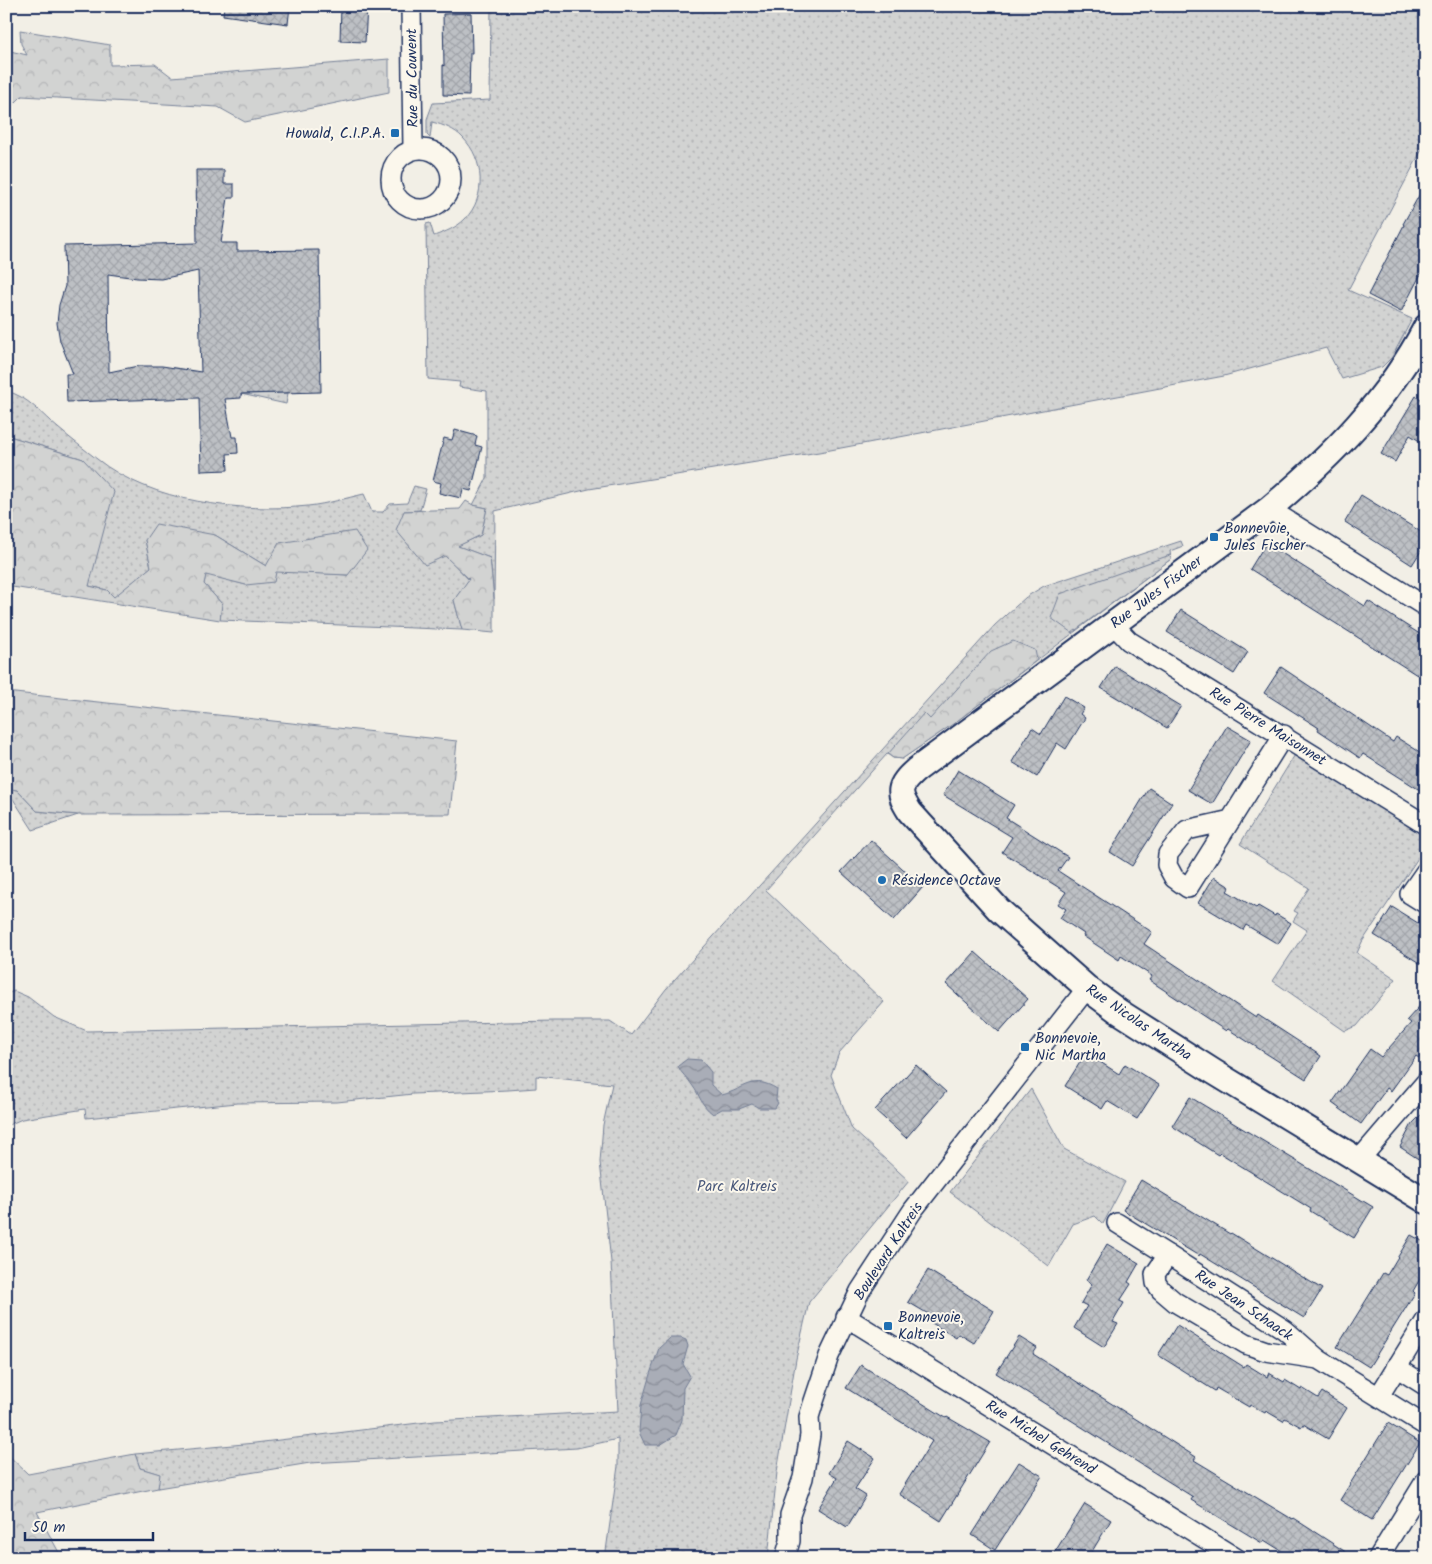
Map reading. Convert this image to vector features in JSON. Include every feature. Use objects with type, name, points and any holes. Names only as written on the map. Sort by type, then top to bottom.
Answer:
[{"type":"street","name":"Rue du Couvent","points":[[411,6],[413,149]]},
{"type":"street","name":"Rue Jules Fischer","points":[[900,788],[916,770],[1269,509],[1305,478],[1351,433],[1419,356],[1426,327]]},
{"type":"street","points":[[1269,509],[1426,607]]},
{"type":"street","name":"Rue Pierre Maisonnet","points":[[1113,624],[1129,640],[1426,825]]},
{"type":"street","points":[[1230,820],[1284,735]]},
{"type":"street","name":"Rue Nicolas Martha","points":[[900,788],[902,798],[910,812],[978,888],[999,910],[1086,988],[1118,1011],[1214,1072],[1426,1201]]},
{"type":"street","points":[[1426,871],[1410,894],[1426,904]]},
{"type":"street","name":"Boulevard Kaltreis","points":[[785,1558],[790,1540],[790,1515],[803,1478],[809,1442],[809,1417],[828,1356],[860,1290],[913,1210],[1086,988]]},
{"type":"street","points":[[1359,1160],[1426,1082]]},
{"type":"street","name":"Rue Jean Schaack","points":[[1117,1223],[1285,1330],[1318,1359],[1426,1426]]},
{"type":"street","name":"Rue Jean Schaack","points":[[1168,1255],[1155,1274],[1156,1283],[1160,1290],[1175,1302],[1246,1344],[1266,1351],[1318,1359]]},
{"type":"street","name":"Rue Michel Gehrend","points":[[846,1317],[1236,1558]]},
{"type":"street","points":[[1379,1396],[1426,1320]]},
{"type":"street","points":[[1396,1367],[1426,1386]]},
{"type":"street","points":[[1378,1558],[1426,1480]]},
{"type":"green space","points":[[491,6],[1426,6],[1426,142],[1348,290],[1412,319],[1392,357],[1382,367],[1342,379],[1326,348],[1224,376],[825,451],[589,489],[495,511],[494,599],[490,558],[457,546],[481,535],[487,508],[473,505],[487,478],[487,391],[459,387],[460,382],[428,379],[426,224],[430,223],[434,236],[450,229],[465,219],[477,200],[480,189],[479,167],[470,147],[456,132],[432,122],[430,138],[427,135],[427,119],[433,103],[490,100]]},
{"type":"green space","points":[[20,30],[110,45],[110,65],[155,64],[172,77],[389,59],[389,92],[245,122],[218,107],[22,96],[6,112],[6,50],[27,55],[21,44]]},
{"type":"green space","points":[[6,391],[28,401],[58,428],[119,474],[170,495],[226,506],[282,508],[315,505],[364,494],[372,512],[383,512],[390,504],[407,503],[414,486],[426,489],[420,510],[404,511],[469,580],[454,600],[462,630],[220,620],[222,604],[204,584],[206,574],[246,585],[276,571],[348,575],[266,566],[215,535],[145,540],[151,567],[114,598],[107,590],[89,586],[83,459],[6,435]]},
{"type":"green space","points":[[288,393],[286,404],[241,394]]},
{"type":"green space","points":[[6,435],[83,459],[114,492],[89,586],[107,590],[114,597],[151,567],[145,540],[156,524],[215,535],[266,566],[279,543],[355,531],[367,550],[348,575],[276,572],[274,582],[246,585],[206,575],[204,584],[222,604],[220,620],[6,586]]},
{"type":"green space","points":[[466,501],[473,505],[487,508],[481,535],[458,546],[490,558],[494,599],[494,633],[462,630],[454,600],[469,579],[445,556],[425,565],[396,530],[404,511],[460,509]]},
{"type":"green space","name":"Parc Kaltreis","points":[[1181,541],[1183,546],[1170,551],[1171,559],[953,724],[902,759],[893,758],[887,754],[766,890],[884,1002],[839,1053],[831,1075],[852,1129],[909,1181],[809,1302],[796,1359],[777,1472],[768,1558],[605,1558],[618,1466],[618,1439],[577,1448],[310,1463],[158,1488],[159,1474],[140,1468],[135,1454],[255,1443],[435,1421],[618,1411],[611,1262],[600,1162],[603,1125],[612,1084],[536,1076],[536,1088],[413,1094],[337,1102],[237,1103],[86,1118],[85,1109],[22,1119],[6,1126],[6,994],[14,991],[28,997],[54,1017],[87,1031],[610,1021],[631,1035],[666,989],[995,625],[1026,597],[1044,586]]},
{"type":"green space","points":[[1170,555],[1171,559],[1072,633],[1051,618],[1060,594]]},
{"type":"green space","points":[[1013,641],[1035,650],[1037,660],[953,724],[902,759],[893,758],[888,754],[924,713],[930,719],[991,651]]},
{"type":"green space","points":[[6,692],[457,741],[450,814],[78,815],[37,811],[17,790],[6,788]]},
{"type":"green space","points":[[1296,753],[1426,834],[1426,846],[1362,942],[1357,953],[1396,979],[1357,1026],[1345,1031],[1273,981],[1307,930],[1293,921],[1298,913],[1294,911],[1309,888],[1240,844]]},
{"type":"green space","points":[[6,788],[17,790],[37,811],[78,815],[33,830]]},
{"type":"green space","points":[[1031,1089],[1064,1149],[1125,1182],[1103,1224],[1095,1216],[1073,1224],[1049,1266],[950,1192]]},
{"type":"green space","points":[[6,1453],[28,1474],[135,1454],[140,1468],[160,1474],[158,1488],[37,1512],[62,1558],[6,1558]]},
{"type":"water","points":[[687,1059],[701,1060],[711,1072],[711,1085],[722,1095],[749,1084],[762,1083],[777,1089],[776,1100],[778,1103],[775,1108],[759,1108],[752,1104],[739,1109],[722,1109],[713,1114],[679,1069],[678,1066]]},
{"type":"water","points":[[670,1338],[686,1340],[688,1346],[683,1364],[690,1376],[683,1388],[682,1420],[676,1435],[660,1445],[645,1445],[639,1432],[641,1405],[659,1348]]},
{"type":"building","points":[[224,6],[290,6],[288,24],[223,15]]},
{"type":"building","points":[[341,6],[367,6],[365,42],[340,41]]},
{"type":"building","points":[[471,13],[472,53],[470,53],[469,96],[443,95],[443,14]]},
{"type":"building","points":[[196,170],[224,170],[224,184],[234,184],[234,198],[228,198],[221,243],[237,243],[237,251],[319,250],[321,392],[241,394],[241,398],[225,399],[232,437],[237,437],[238,453],[227,454],[228,470],[201,471],[199,398],[67,402],[66,374],[73,374],[60,341],[57,323],[59,305],[65,286],[64,246],[197,243]],"holes":[[[198,271],[201,372],[162,366],[138,366],[109,372],[108,274],[161,279]]]},
{"type":"building","points":[[1426,183],[1426,264],[1401,312],[1368,295],[1403,224]]},
{"type":"building","points":[[1416,396],[1426,402],[1426,445],[1410,435],[1395,462],[1381,454]]},
{"type":"building","points":[[455,430],[477,436],[475,445],[482,447],[471,491],[463,489],[461,498],[439,493],[441,483],[433,481],[444,438],[452,440]]},
{"type":"building","points":[[1361,495],[1426,535],[1426,543],[1412,565],[1345,522]]},
{"type":"building","points":[[1266,543],[1365,606],[1368,601],[1426,638],[1426,662],[1417,675],[1250,569]]},
{"type":"building","points":[[1181,610],[1248,652],[1234,674],[1167,632]]},
{"type":"building","points":[[1115,666],[1181,706],[1167,728],[1101,688]]},
{"type":"building","points":[[1281,667],[1393,742],[1396,737],[1426,756],[1426,794],[1363,754],[1360,758],[1318,730],[1319,728],[1264,693]]},
{"type":"building","points":[[1064,696],[1084,708],[1080,714],[1085,718],[1066,749],[1057,743],[1037,777],[1012,762],[1032,728],[1041,734]]},
{"type":"building","points":[[1227,726],[1251,740],[1212,804],[1188,790]]},
{"type":"building","points":[[958,770],[1014,805],[1006,818],[1068,857],[1058,871],[1152,932],[1144,944],[1256,1018],[1258,1015],[1321,1056],[1306,1079],[1228,1029],[1226,1031],[1149,980],[1152,976],[1121,956],[1119,960],[1060,918],[1066,909],[1058,904],[1066,892],[1002,852],[1012,837],[943,795]]},
{"type":"building","points":[[1149,788],[1172,803],[1132,866],[1110,852]]},
{"type":"building","name":"Résidence Octave","points":[[871,840],[923,887],[894,920],[841,872]]},
{"type":"building","points":[[1214,877],[1230,887],[1227,891],[1256,908],[1258,906],[1291,923],[1278,944],[1246,925],[1243,930],[1198,903]]},
{"type":"building","points":[[1392,907],[1426,928],[1426,967],[1374,935]]},
{"type":"building","points":[[975,952],[1028,999],[999,1032],[946,984]]},
{"type":"building","points":[[1426,999],[1426,1050],[1419,1058],[1416,1056],[1391,1091],[1387,1088],[1361,1124],[1332,1103],[1370,1049],[1381,1057],[1411,1023],[1407,1020]]},
{"type":"building","points":[[1086,1053],[1119,1074],[1125,1064],[1159,1085],[1137,1119],[1107,1101],[1102,1109],[1065,1086]]},
{"type":"building","points":[[916,1065],[946,1092],[906,1138],[875,1110]]},
{"type":"building","points":[[1190,1097],[1373,1207],[1354,1238],[1220,1153],[1218,1155],[1172,1126]]},
{"type":"building","points":[[1426,1110],[1426,1164],[1400,1147],[1412,1124]]},
{"type":"building","points":[[1141,1180],[1322,1289],[1304,1318],[1200,1254],[1199,1256],[1123,1210]]},
{"type":"building","points":[[1411,1235],[1426,1243],[1426,1269],[1413,1291],[1415,1293],[1369,1367],[1337,1347],[1383,1273],[1387,1275]]},
{"type":"building","points":[[1107,1244],[1139,1263],[1128,1282],[1131,1284],[1120,1301],[1124,1303],[1113,1322],[1118,1324],[1104,1347],[1074,1328],[1087,1306],[1081,1303],[1092,1284],[1086,1280]]},
{"type":"building","points":[[928,1270],[994,1311],[974,1343],[959,1334],[956,1338],[927,1320],[930,1315],[908,1302]]},
{"type":"building","points":[[1177,1325],[1244,1367],[1246,1364],[1267,1377],[1269,1373],[1301,1390],[1302,1388],[1318,1398],[1322,1392],[1347,1408],[1328,1439],[1303,1424],[1301,1427],[1285,1418],[1283,1421],[1266,1411],[1265,1413],[1250,1405],[1249,1407],[1216,1388],[1215,1391],[1158,1355]]},
{"type":"building","points":[[1019,1337],[1037,1348],[1033,1354],[1196,1457],[1194,1460],[1293,1518],[1355,1558],[1293,1558],[1264,1540],[1262,1543],[1191,1500],[1193,1497],[996,1373]]},
{"type":"building","points":[[861,1365],[946,1418],[990,1442],[941,1521],[899,1494],[932,1441],[846,1388]]},
{"type":"building","points":[[1388,1423],[1420,1443],[1372,1520],[1340,1500]]},
{"type":"building","points":[[848,1441],[875,1458],[855,1489],[866,1496],[847,1527],[818,1509],[837,1478],[829,1473]]},
{"type":"building","points":[[1019,1462],[1042,1476],[995,1550],[972,1535]]},
{"type":"building","points":[[1085,1504],[1111,1520],[1088,1558],[1051,1558]]},
{"type":"place","name":"Howald, C.I.P.A.","points":[[395,133]]},
{"type":"place","name":"Bonnevoie, Jules Fischer","points":[[1214,537]]},
{"type":"place","name":"Résidence Octave","points":[[882,880]]},
{"type":"place","name":"Bonnevoie, Nic Martha","points":[[1025,1047]]},
{"type":"place","name":"Bonnevoie, Kaltreis","points":[[888,1326]]}]
